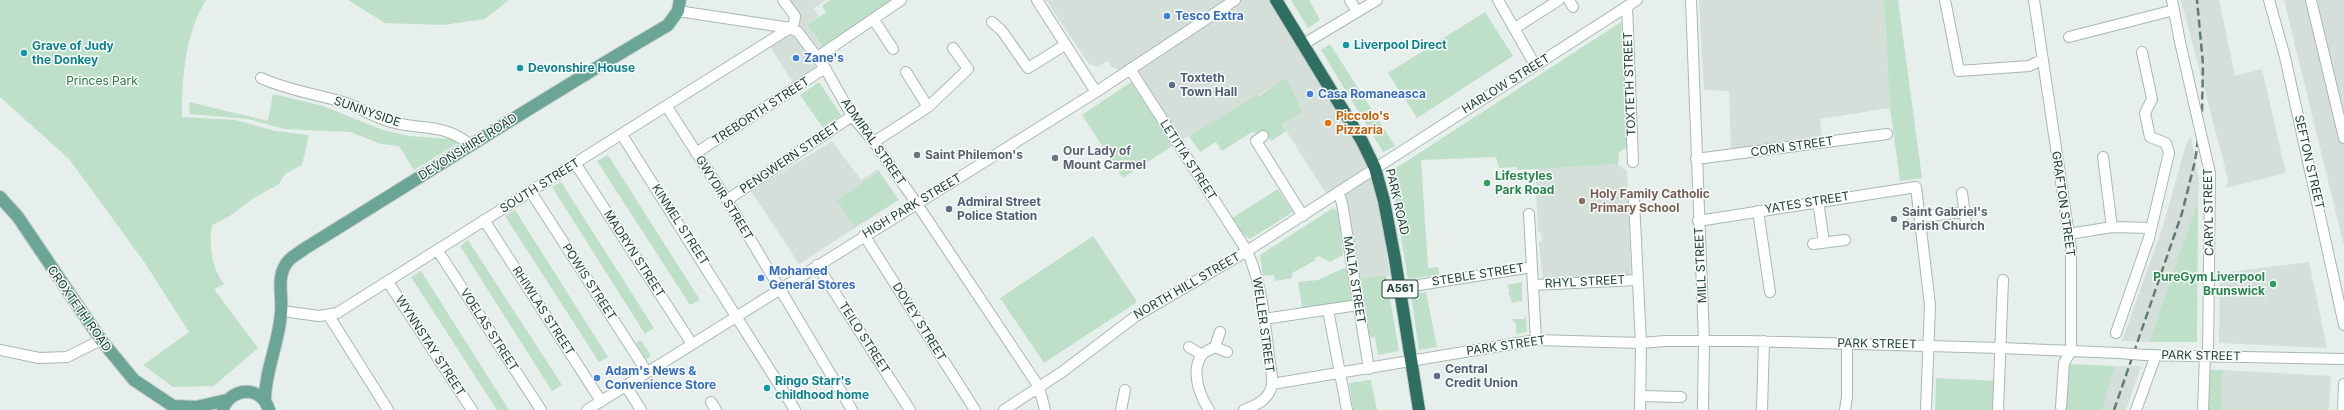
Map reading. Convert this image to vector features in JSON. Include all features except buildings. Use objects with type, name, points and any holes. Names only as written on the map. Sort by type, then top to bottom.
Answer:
[{"type":"highway","name":"PARK ROAD","points":[[1276,0],[1302,45],[1362,141],[1375,168],[1384,201],[1400,288],[1419,410]]},
{"type":"main road","name":"DEVONSHIRE ROAD","points":[[268,370],[276,350],[282,311],[280,297],[281,281],[286,264],[304,249],[573,80],[668,24],[679,6]]},
{"type":"main road","name":"CROXTETH ROAD","points":[[0,197],[18,217],[101,340],[134,380],[170,408]]},
{"type":"main road","points":[[247,391],[268,370]]},
{"type":"main road","points":[[267,405],[268,370]]},
{"type":"main road","points":[[170,408],[199,408],[225,405],[240,392],[247,391],[257,393],[267,405]]},
{"type":"street","points":[[679,6],[790,28],[794,23],[795,16],[783,0]]},
{"type":"street","points":[[816,58],[874,20],[901,0]]},
{"type":"street","points":[[1037,0],[1096,92]]},
{"type":"street","name":"HIGH PARK STREET","points":[[587,410],[864,235],[917,204],[1096,92],[1235,0]]},
{"type":"street","points":[[1350,0],[1357,12]]},
{"type":"street","points":[[1302,45],[1377,0]]},
{"type":"street","points":[[1498,0],[1535,65]]},
{"type":"street","points":[[1515,28],[1559,0]]},
{"type":"street","name":"HARLOW STREET","points":[[1375,168],[1637,0]]},
{"type":"street","name":"MILL STREET","points":[[1691,0],[1698,221],[1704,340],[1703,410]]},
{"type":"street","points":[[1945,0],[1959,71],[2030,66],[2042,60]]},
{"type":"street","name":"GRAFTON STREET","points":[[2034,0],[2071,250],[2071,351],[2064,363],[2062,407]]},
{"type":"street","name":"SEFTON STREET","points":[[2270,0],[2292,87],[2344,325]]},
{"type":"street","points":[[2311,0],[2344,138]]},
{"type":"street","points":[[2069,37],[2173,5]]},
{"type":"street","name":"CARYL STREET","points":[[2173,5],[2210,173],[2207,356],[2203,410]]},
{"type":"street","name":"TOXTETH STREET","points":[[1627,6],[1633,162]]},
{"type":"street","points":[[874,20],[893,49]]},
{"type":"street","points":[[992,22],[1002,31],[1028,68],[1065,45]]},
{"type":"street","name":"ADMIRAL STREET","points":[[790,28],[798,32],[816,58],[825,68],[852,116],[874,142],[917,204],[1039,387],[1045,410]]},
{"type":"street","name":"SOUTH STREET","points":[[329,316],[337,313],[438,251],[484,220],[667,107],[790,28]]},
{"type":"street","points":[[874,142],[928,107],[968,69],[953,48]]},
{"type":"street","points":[[2116,333],[2151,228],[2169,153],[2166,143],[2150,137],[2145,113],[2152,99],[2142,52]]},
{"type":"street","name":"TREBORTH STREET","points":[[696,153],[825,68]]},
{"type":"street","name":"LETITIA STREET","points":[[1130,69],[1247,251]]},
{"type":"street","points":[[906,72],[928,107]]},
{"type":"street","name":"SUNNYSIDE","points":[[261,78],[280,87],[344,102],[385,120],[406,125],[436,127],[459,136],[471,145]]},
{"type":"street","name":"GWYDIR STREET","points":[[667,107],[727,200],[852,410]]},
{"type":"street","name":"PENGWERN STREET","points":[[727,200],[852,116]]},
{"type":"street","name":"CORN STREET","points":[[1696,159],[1887,134]]},
{"type":"street","name":"KINMEL STREET","points":[[622,135],[737,315],[795,410]]},
{"type":"street","points":[[1263,136],[1256,141],[1303,216]]},
{"type":"street","points":[[2103,157],[2112,227]]},
{"type":"street","name":"MADRYN STREET","points":[[575,163],[692,344]]},
{"type":"street","name":"NORTH HILL STREET","points":[[1004,410],[1062,372],[1136,316],[1247,251],[1375,168]]},
{"type":"street","name":"YATES STREET","points":[[1698,221],[1818,201],[1916,187],[1920,217]]},
{"type":"street","name":"POWIS STREET","points":[[531,192],[647,372]]},
{"type":"street","name":"MALTA STREET","points":[[1338,192],[1342,203],[1368,369]]},
{"type":"street","points":[[1962,193],[1966,223]]},
{"type":"street","points":[[1634,201],[1641,343],[1640,410]]},
{"type":"street","points":[[1818,201],[1824,242]]},
{"type":"street","points":[[1758,211],[1770,292]]},
{"type":"street","points":[[1926,410],[1930,305],[1920,217],[1964,212]]},
{"type":"street","points":[[1529,214],[1536,340]]},
{"type":"street","name":"RHIWLAS STREET","points":[[484,220],[602,401]]},
{"type":"street","points":[[2068,234],[2112,227],[2151,228]]},
{"type":"street","name":"DOVEY STREET","points":[[864,235],[975,410]]},
{"type":"street","points":[[1813,244],[1846,240]]},
{"type":"street","name":"VOELAS STREET","points":[[438,251],[541,410]]},
{"type":"street","name":"WELLER STREET","points":[[1244,410],[1258,405],[1266,399],[1272,384],[1264,319],[1255,268],[1247,251]]},
{"type":"street","name":"TEILO STREET","points":[[817,265],[910,410]]},
{"type":"street","name":"STEBLE STREET","points":[[1400,288],[1532,267]]},
{"type":"street","name":"RHYL STREET","points":[[1533,285],[1637,280]]},
{"type":"street","points":[[1998,410],[2003,280]]},
{"type":"street","name":"WYNNSTAY STREET","points":[[388,282],[472,410]]},
{"type":"street","points":[[1264,319],[1358,305]]},
{"type":"street","points":[[1328,310],[1347,410]]},
{"type":"street","points":[[282,311],[329,316],[388,410]]},
{"type":"street","points":[[1209,410],[1204,402],[1197,380],[1197,367],[1202,355],[1215,347],[1220,332]]},
{"type":"street","points":[[0,350],[39,358],[67,357],[101,340]]},
{"type":"street","name":"PARK STREET","points":[[1272,384],[1340,374],[1536,340],[1641,343],[1704,340],[2001,348],[2071,351],[2076,353],[2344,359]]},
{"type":"street","points":[[1762,410],[1764,342]]},
{"type":"street","points":[[1845,410],[1847,397],[1847,344]]},
{"type":"street","points":[[1189,347],[1202,355]]},
{"type":"street","points":[[1215,347],[1227,352]]},
{"type":"street","points":[[2136,410],[2156,355]]},
{"type":"street","points":[[2343,410],[2344,384]]},
{"type":"street","points":[[626,386],[641,410]]},
{"type":"street","points":[[1121,410],[1125,390]]},
{"type":"street","points":[[1640,396],[1680,397]]},
{"type":"shaded area","points":[[789,0],[826,0],[814,8],[819,16],[807,25],[822,47],[815,68],[793,83],[770,46],[798,14]]},
{"type":"shaded area","points":[[1046,0],[1270,0],[1346,130],[1350,132],[1366,163],[1375,185],[1390,275],[1358,280],[1345,203],[1325,192],[1282,124],[1303,111],[1286,79],[1180,141],[1138,76],[1111,67],[1108,61],[1097,67],[1089,64]]},
{"type":"shaded area","points":[[1699,0],[1884,0],[1890,108],[1820,119],[1822,138],[1731,150],[1729,91],[1704,90]]},
{"type":"shaded area","points":[[2181,0],[2219,0],[2235,76],[2262,69],[2286,173],[2226,188],[2228,179]]},
{"type":"shaded area","points":[[2284,0],[2344,0],[2344,246]]},
{"type":"shaded area","points":[[2191,137],[2199,182],[2198,201],[2149,342],[2122,341],[2164,223],[2186,144]]},
{"type":"shaded area","points":[[832,141],[861,180],[878,169],[899,200],[799,264],[751,191]]},
{"type":"shaded area","name":"Holy Family Catholic Primary School","points":[[1618,164],[1627,171],[1631,276],[1543,280],[1539,242],[1542,240],[1541,233],[1538,231],[1535,168]]},
{"type":"shaded area","points":[[2309,262],[2327,348],[2219,343],[2220,273]]},
{"type":"shaded area","points":[[2115,366],[2141,366],[2126,410],[2102,410]]},
{"type":"shaded area","points":[[2222,370],[2331,376],[2329,410],[2221,410]]},
{"type":"green space","name":"Princes Park","points":[[0,0],[206,0],[193,27],[189,41],[184,72],[182,117],[236,120],[275,131],[309,135],[302,165],[285,174],[279,184],[252,199],[230,216],[212,225],[212,256],[216,270],[224,284],[214,289],[258,348],[214,386],[173,387],[143,365],[189,332],[145,263],[69,159],[0,97]]},
{"type":"green space","points":[[348,0],[509,0],[485,19],[443,25],[385,23]]},
{"type":"green space","points":[[830,0],[897,0],[823,47],[807,25],[826,12],[822,6]]},
{"type":"green space","points":[[1291,0],[1309,0],[1320,20],[1308,28]]},
{"type":"green space","points":[[1884,0],[1898,0],[1922,178],[1900,181],[1890,108]]},
{"type":"green space","points":[[1485,12],[1513,56],[1417,118],[1388,73]]},
{"type":"green space","points":[[1621,22],[1623,62],[1625,61],[1628,147],[1619,152],[1618,164],[1518,170],[1517,167],[1499,168],[1496,157],[1421,160],[1428,268],[1438,267],[1439,275],[1408,279],[1390,172]]},
{"type":"green space","points":[[1330,44],[1395,146],[1383,152],[1321,50]]},
{"type":"green space","points":[[1286,78],[1303,112],[1282,124],[1286,131],[1271,141],[1266,133],[1263,135],[1252,132],[1222,151],[1216,142],[1200,152],[1189,136],[1257,95],[1259,96]]},
{"type":"green space","points":[[819,82],[841,115],[823,128],[800,95]]},
{"type":"green space","points":[[1131,82],[1172,146],[1123,178],[1082,115]]},
{"type":"green space","points":[[273,94],[323,106],[383,130],[409,136],[451,139],[458,143],[414,170],[399,146],[381,144],[350,132],[284,129],[248,119],[190,114],[189,102],[268,121]]},
{"type":"green space","points":[[608,155],[700,300],[690,305],[597,161]]},
{"type":"green space","points":[[879,172],[898,200],[855,227],[837,200]]},
{"type":"green space","points":[[561,182],[654,328],[645,334],[552,187]]},
{"type":"green space","points":[[1278,189],[1293,212],[1250,239],[1244,235],[1232,218]]},
{"type":"green space","points":[[2198,201],[2197,342],[2149,342]]},
{"type":"green space","points":[[1333,208],[1338,211],[1343,255],[1330,262],[1319,256],[1315,258],[1316,260],[1292,273],[1292,278],[1275,281],[1274,275],[1263,276],[1260,255]]},
{"type":"green space","points":[[515,210],[608,357],[599,362],[505,216]]},
{"type":"green space","points":[[1093,236],[1137,302],[1044,363],[1000,298]]},
{"type":"green space","points":[[468,240],[562,385],[552,391],[460,246]]},
{"type":"green space","points":[[1344,268],[1347,269],[1352,304],[1303,312],[1298,282],[1318,280]]},
{"type":"green space","points":[[421,271],[509,410],[497,410],[411,277]]},
{"type":"green space","points":[[1386,275],[1399,351],[1378,355],[1375,337],[1370,338],[1361,279]]},
{"type":"green space","points":[[1522,282],[1522,301],[1510,303],[1512,302],[1507,285]]},
{"type":"green space","points":[[1426,292],[1437,347],[1419,350],[1411,295]]},
{"type":"green space","points":[[1525,317],[1527,332],[1516,334],[1516,324],[1511,319],[1525,319]]},
{"type":"green space","points":[[641,340],[651,356],[646,359],[636,343]]},
{"type":"green space","points":[[2067,364],[2115,366],[2102,410],[2066,410]]},
{"type":"green space","points":[[2208,370],[2222,370],[2221,410],[2208,410]]},
{"type":"green space","points":[[1936,378],[1999,381],[1997,410],[1935,410]]},
{"type":"green space","points":[[1371,380],[1377,410],[1353,410],[1349,383]]},
{"type":"railway","points":[[2114,410],[2182,213],[2195,161],[2202,111],[2203,64],[2197,0]]},
{"type":"place","name":"Tesco Extra","points":[[1167,16]]},
{"type":"place","name":"Liverpool Direct","points":[[1346,45]]},
{"type":"place","name":"Grave of Judy the Donkey","points":[[24,53]]},
{"type":"place","name":"Zane's","points":[[796,58]]},
{"type":"place","name":"Devonshire House","points":[[520,68]]},
{"type":"place","name":"Toxteth Town Hall","points":[[1172,85]]},
{"type":"place","name":"Casa Romaneasca","points":[[1310,94]]},
{"type":"place","name":"Piccolo's Pizzaria","points":[[1328,123]]},
{"type":"place","name":"Saint Philemon's","points":[[917,155]]},
{"type":"place","name":"Our Lady of Mount Carmel","points":[[1055,158]]},
{"type":"place","name":"Lifestyles Park Road","points":[[1487,183]]},
{"type":"place","name":"Holy Family Catholic Primary School","points":[[1582,201]]},
{"type":"place","name":"Admiral Street Police Station","points":[[949,209]]},
{"type":"place","name":"Saint Gabriel's Parish Church","points":[[1894,219]]},
{"type":"place","name":"Mohamed General Stores","points":[[761,278]]},
{"type":"place","name":"PureGym Liverpool Brunswick","points":[[2273,284]]},
{"type":"place","name":"Central Credit Union","points":[[1437,376]]},
{"type":"place","name":"Adam's News & Convenience Store","points":[[597,378]]},
{"type":"place","name":"Ringo Starr's childhood home","points":[[767,388]]}]
